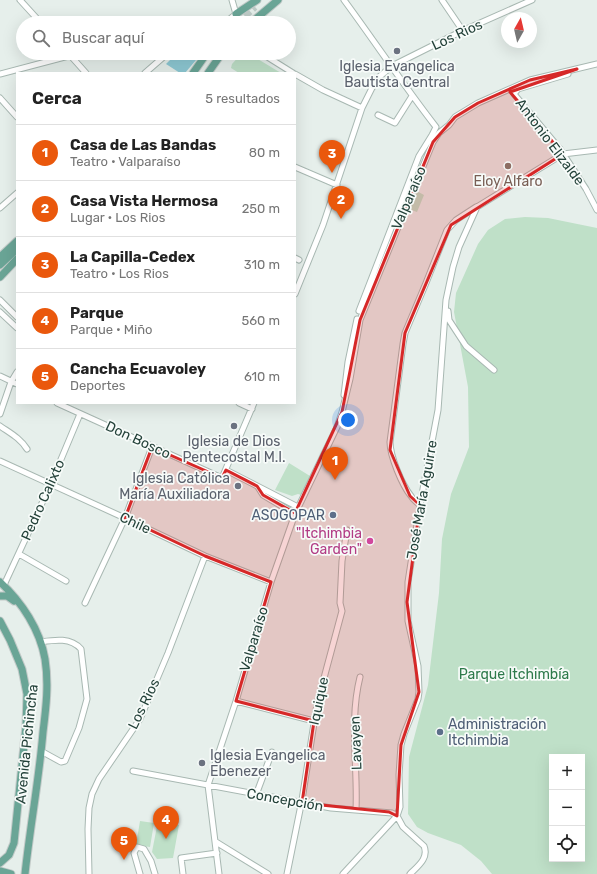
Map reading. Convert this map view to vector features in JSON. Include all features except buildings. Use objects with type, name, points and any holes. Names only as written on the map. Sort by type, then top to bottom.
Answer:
[{"type":"main road","points":[[236,14],[263,0]]},
{"type":"main road","points":[[258,16],[278,0]]},
{"type":"main road","points":[[270,6],[282,0]]},
{"type":"main road","points":[[194,72],[202,60]]},
{"type":"main road","points":[[209,72],[217,60]]},
{"type":"main road","points":[[0,257],[16,242]]},
{"type":"main road","points":[[0,265],[16,250]]},
{"type":"main road","points":[[0,277],[16,260]]},
{"type":"main road","name":"Avenida Pichincha","points":[[2,583],[22,607],[30,621],[40,642],[45,658],[47,674],[48,690],[25,874]]},
{"type":"main road","points":[[0,596],[7,596],[22,607]]},
{"type":"main road","name":"Avenida Pichincha","points":[[0,621],[22,669],[27,694],[26,726],[14,843],[9,855],[0,863]]},
{"type":"main road","points":[[0,870],[11,874]]},
{"type":"street","points":[[20,0],[35,16]]},
{"type":"street","points":[[232,0],[236,14],[234,16]]},
{"type":"street","points":[[344,0],[412,96],[395,123],[378,115]]},
{"type":"street","points":[[442,0],[463,31]]},
{"type":"street","name":"Los Rios","points":[[296,292],[323,225],[362,108],[376,82],[392,66],[463,31],[532,0]]},
{"type":"street","points":[[0,74],[49,60]]},
{"type":"street","points":[[75,60],[85,72]]},
{"type":"street","points":[[146,72],[160,60]]},
{"type":"street","points":[[272,60],[291,72]]},
{"type":"street","name":"Valparaíso","points":[[219,874],[208,785],[236,701],[271,582],[295,514],[337,427],[342,412],[350,380],[360,320],[433,142],[439,133],[449,125],[455,117],[478,103],[530,80],[597,64]]},
{"type":"street","name":"Valparaíso","points":[[514,94],[518,89],[565,75],[576,69]]},
{"type":"street","points":[[296,75],[362,108]]},
{"type":"street","name":"Antonio Elizalde","points":[[514,94],[563,154],[586,189],[597,210]]},
{"type":"street","name":"Valparaíso","points":[[342,412],[348,362],[354,328],[360,308],[416,163],[436,127],[412,96]]},
{"type":"street","points":[[0,98],[16,116]]},
{"type":"street","points":[[420,505],[410,496],[398,473],[390,450],[390,442],[404,338],[447,230],[456,220],[563,154],[597,150]]},
{"type":"street","points":[[296,167],[337,185]]},
{"type":"street","points":[[0,208],[16,194]]},
{"type":"street","name":"José María Aguirre","points":[[397,816],[400,807],[399,775],[401,745],[418,699],[419,692],[418,666],[408,621],[408,582],[420,505],[438,410],[446,300],[459,247],[477,207]]},
{"type":"street","points":[[0,300],[16,316]]},
{"type":"street","points":[[446,300],[449,320],[462,340],[474,354],[494,370]]},
{"type":"street","points":[[0,312],[16,327]]},
{"type":"street","points":[[0,414],[16,374]]},
{"type":"street","points":[[0,376],[16,384]]},
{"type":"street","name":"Don Bosco","points":[[59,404],[222,478],[226,470]]},
{"type":"street","points":[[241,404],[252,409]]},
{"type":"street","points":[[254,404],[226,470],[298,507]]},
{"type":"street","name":"Pedro Calixto","points":[[2,583],[19,554],[80,414]]},
{"type":"street","points":[[0,426],[14,434],[27,448]]},
{"type":"street","points":[[85,603],[125,518],[152,447]]},
{"type":"street","name":"Chile","points":[[0,461],[205,556],[271,582]]},
{"type":"street","points":[[257,486],[263,494],[295,514]]},
{"type":"street","name":"Iquique","points":[[287,874],[302,803],[316,704],[342,611],[340,603],[342,561],[347,530]]},
{"type":"street","points":[[19,554],[66,581]]},
{"type":"street","name":"Los Rios","points":[[89,874],[88,829],[89,808],[92,794],[99,779],[140,719],[168,653],[205,556]]},
{"type":"street","points":[[40,642],[55,640],[68,641],[76,643],[81,649],[87,699],[80,728],[65,761],[61,762],[41,751]]},
{"type":"street","name":"Lavayen","points":[[356,810],[357,776],[354,708],[360,677]]},
{"type":"street","points":[[236,701],[314,721]]},
{"type":"street","points":[[256,795],[272,752]]},
{"type":"street","name":"Concepción","points":[[133,771],[302,803],[356,810],[389,812],[397,816]]},
{"type":"street","points":[[343,874],[397,816],[403,827],[424,846],[426,850],[425,857],[410,874]]},
{"type":"street","points":[[216,842],[268,874]]},
{"type":"street","points":[[140,874],[134,853],[134,850],[137,847],[144,849],[151,861],[155,874]]},
{"type":"street","points":[[183,874],[181,858],[217,853]]},
{"type":"highlighted area","points":[[577,69],[510,92],[563,154],[451,225],[405,333],[390,450],[410,496],[420,505],[407,602],[419,692],[401,745],[397,816],[389,812],[302,803],[314,721],[236,701],[271,582],[205,556],[125,518],[152,447],[222,478],[226,470],[257,486],[263,495],[295,513],[342,412],[360,320],[433,142],[455,117],[478,103],[530,80]]},
{"type":"green space","points":[[236,60],[260,60],[279,72],[237,72],[231,68]]},
{"type":"green space","points":[[413,189],[424,195],[417,212],[406,208]]},
{"type":"green space","name":"Parque Itchimbía","points":[[525,217],[548,218],[597,228],[597,874],[492,874],[481,861],[461,845],[428,833],[417,827],[408,814],[409,757],[428,685],[439,593],[442,539],[451,494],[469,447],[468,387],[454,312],[456,293],[478,244],[488,230],[505,219]]},
{"type":"green space","points":[[289,463],[310,476],[301,495],[298,494],[292,496],[275,490]]},
{"type":"green space","points":[[140,821],[154,823],[150,847],[136,845]]},
{"type":"green space","points":[[158,821],[179,825],[173,858],[157,859],[152,852]]},
{"type":"water","points":[[170,60],[196,60],[186,72],[178,72],[166,64]]},
{"type":"tunnel","points":[[245,16],[255,7]]},
{"type":"place","name":"Iglesia Evangelica Bautista Central","points":[[397,51]]},
{"type":"place","name":"Eloy Alfaro","points":[[508,166]]},
{"type":"place","name":"La Capilla-Cedex","points":[[332,173]]},
{"type":"place","name":"Casa Vista Hermosa","points":[[341,219]]},
{"type":"place","name":"Iglesia de Dios Pentecostal M.I.","points":[[234,426]]},
{"type":"place","name":"Casa de Las Bandas","points":[[335,480]]},
{"type":"place","name":"Iglesia Católica María Auxiliadora","points":[[238,486]]},
{"type":"place","name":"ASOGOPAR","points":[[333,515]]},
{"type":"place","name":"\"Itchimbia Garden\"","points":[[370,541]]},
{"type":"place","name":"Administración Itchimbia","points":[[440,732]]},
{"type":"place","name":"Iglesia Evangelica Ebenezer","points":[[202,763]]},
{"type":"place","name":"Parque","points":[[166,839]]},
{"type":"place","name":"Cancha Ecuavoley","points":[[124,860]]}]
